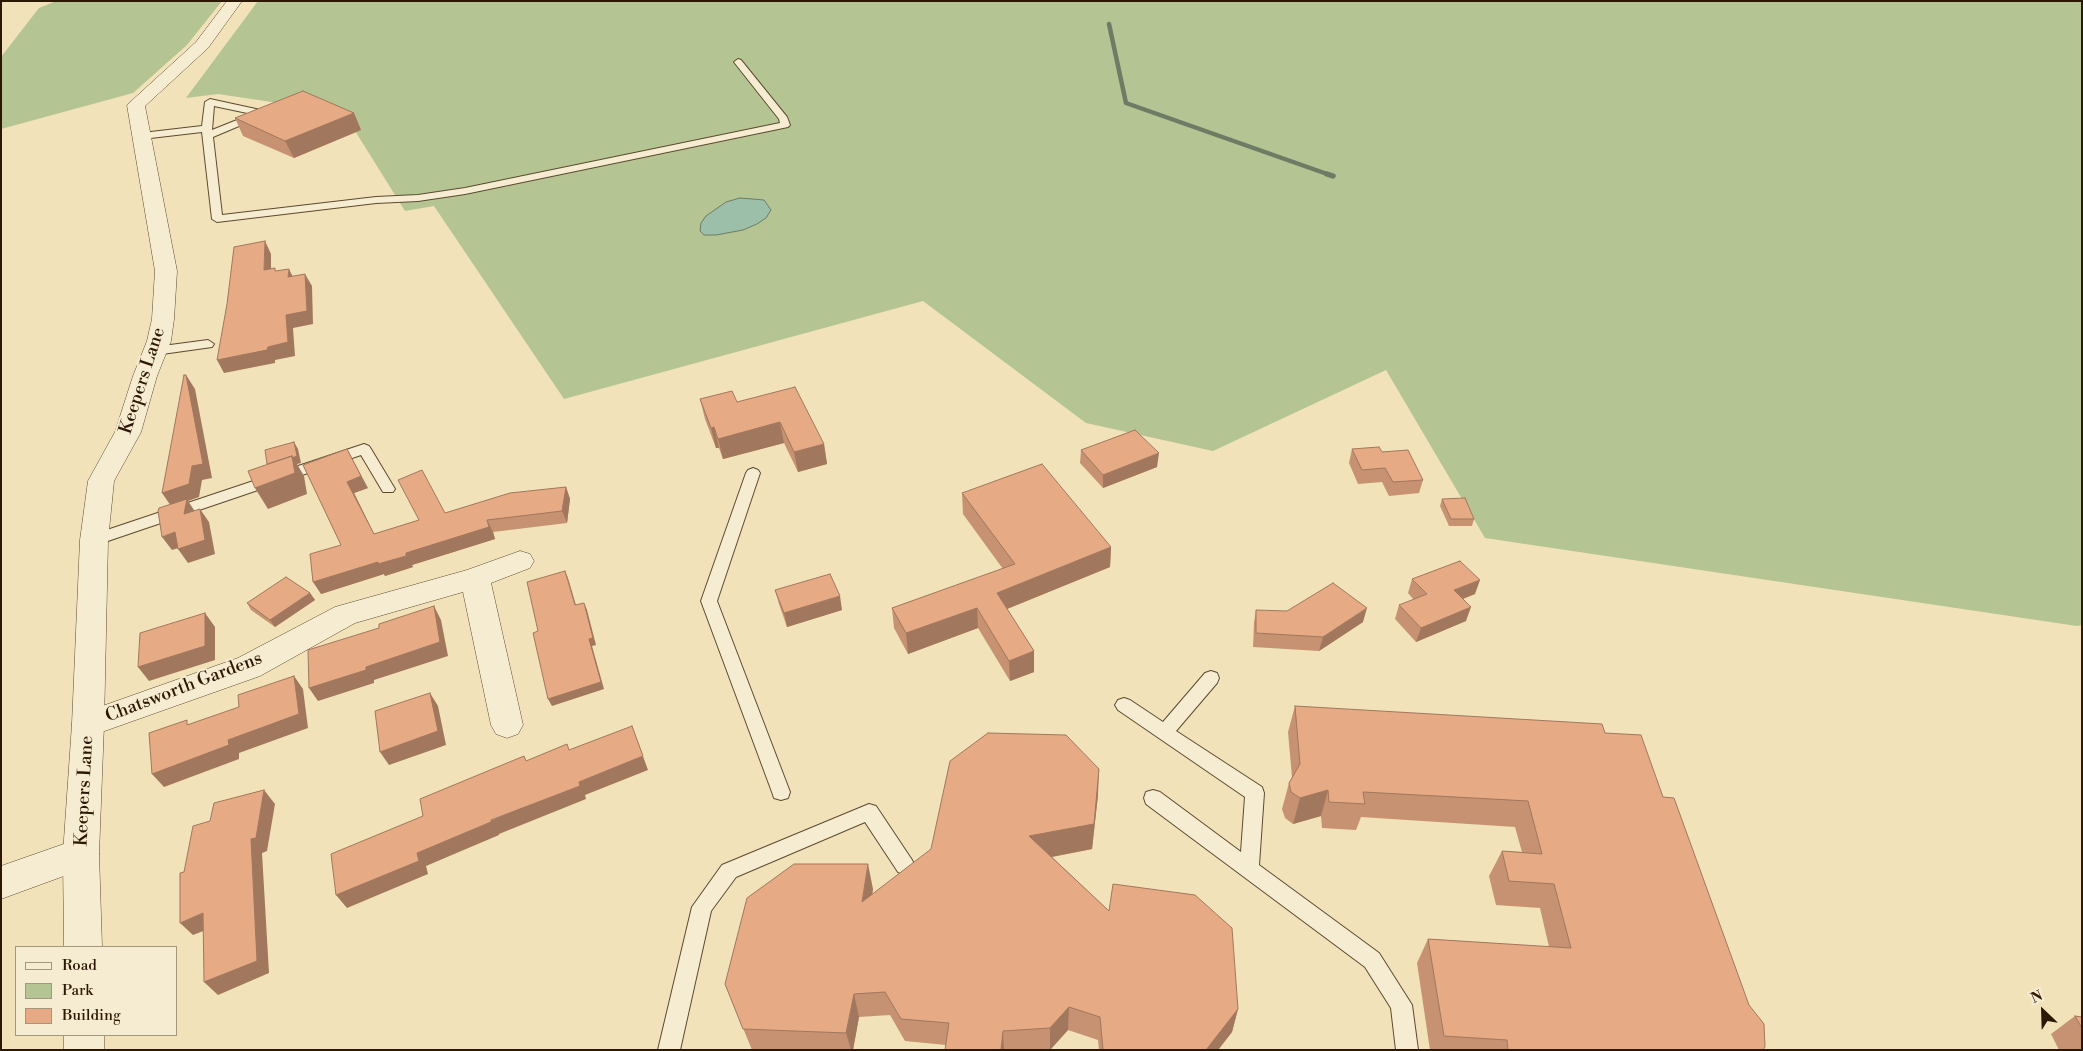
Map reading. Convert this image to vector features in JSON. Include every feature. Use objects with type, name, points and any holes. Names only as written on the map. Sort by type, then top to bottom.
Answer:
[{"type":"street","name":"Keepers Lane","points":[[83,946],[81,854],[88,724],[94,540],[101,481],[128,432],[159,341],[163,319],[166,272],[136,105],[202,46],[235,1]]},
{"type":"street","name":"Chatsworth Gardens","points":[[88,724],[249,667],[345,615],[475,578],[520,561]]},
{"type":"street","points":[[475,578],[507,725]]},
{"type":"street","points":[[1,883],[81,854]]},
{"type":"street","points":[[84,1036],[84,1050]]},
{"type":"lane","points":[[142,136],[207,132],[262,113],[210,102],[207,132],[217,220],[376,200],[418,198],[465,191],[785,125],[784,119],[738,62]]},
{"type":"lane","points":[[155,351],[208,344]]},
{"type":"lane","points":[[94,540],[364,449],[388,489]]},
{"type":"lane","points":[[753,472],[709,601],[781,792]]},
{"type":"lane","points":[[1165,731],[1211,678]]},
{"type":"lane","points":[[1124,705],[1255,792],[1249,869]]},
{"type":"lane","points":[[1153,798],[1372,960],[1402,1005],[1407,1050]]},
{"type":"lane","points":[[669,1050],[702,907],[729,871],[869,812],[905,866]]},
{"type":"green space","points":[[56,1],[222,1],[187,45],[133,93],[1,129],[1,57],[39,8]]},
{"type":"green space","points":[[258,1],[2082,1],[2082,625],[2077,626],[1485,538],[1386,370],[1213,451],[1086,423],[923,301],[564,399],[434,206],[405,211],[347,118],[332,111],[218,94],[186,98]]},
{"type":"shaded area","points":[[740,198],[764,200],[771,210],[766,218],[743,230],[716,235],[704,235],[700,231],[701,223],[706,216],[726,202]]},
{"type":"building","points":[[303,91],[354,113],[285,141],[235,118]]},
{"type":"building","points":[[265,241],[264,270],[275,268],[275,271],[289,269],[288,277],[305,274],[307,311],[286,315],[288,342],[268,347],[267,350],[217,360],[227,304],[234,247]]},
{"type":"building","points":[[184,375],[186,375],[203,464],[192,466],[189,484],[162,493]]},
{"type":"building","points":[[795,387],[824,444],[794,452],[780,422],[718,439],[714,427],[711,428],[700,399],[732,391],[737,402]]},
{"type":"building","points":[[1135,430],[1159,453],[1103,475],[1081,450]]},
{"type":"building","points":[[294,442],[297,456],[267,464],[265,450]]},
{"type":"building","points":[[1379,447],[1382,452],[1408,450],[1423,480],[1393,482],[1385,468],[1362,470],[1352,449]]},
{"type":"building","points":[[347,449],[361,476],[347,482],[374,534],[419,520],[398,480],[422,470],[445,513],[510,493],[566,487],[562,511],[487,520],[489,527],[406,553],[406,556],[378,564],[378,562],[313,582],[310,554],[341,545],[303,465]]},
{"type":"building","points":[[292,456],[295,473],[255,488],[248,471]]},
{"type":"building","points":[[1042,464],[1111,547],[997,593],[1034,651],[1009,661],[977,608],[906,633],[892,608],[1015,564],[962,493]]},
{"type":"building","points":[[1465,498],[1474,519],[1451,519],[1442,499]]},
{"type":"building","points":[[187,499],[184,514],[200,509],[205,540],[178,549],[175,532],[162,537],[158,511],[159,508]]},
{"type":"building","points":[[1460,561],[1480,580],[1454,590],[1471,607],[1421,628],[1399,605],[1427,594],[1412,579]]},
{"type":"building","points":[[565,571],[575,605],[584,603],[593,638],[589,639],[601,682],[548,699],[533,633],[538,631],[527,582]]},
{"type":"building","points":[[830,574],[840,596],[784,613],[775,590]]},
{"type":"building","points":[[286,577],[310,593],[270,620],[247,603]]},
{"type":"building","points":[[1333,583],[1367,608],[1323,637],[1256,633],[1256,610],[1287,611]]},
{"type":"building","points":[[434,606],[440,642],[366,667],[366,670],[309,688],[308,650],[379,628],[379,624]]},
{"type":"building","points":[[205,613],[205,646],[138,667],[140,633]]},
{"type":"building","points":[[294,676],[299,714],[228,740],[229,745],[152,774],[149,733],[187,720],[187,725],[239,707],[238,695]]},
{"type":"building","points":[[430,693],[438,731],[380,752],[375,711]]},
{"type":"building","points":[[1295,706],[1602,724],[1605,733],[1641,735],[1663,797],[1674,798],[1749,1005],[1764,1024],[1765,1047],[1763,1050],[1508,1050],[1507,1040],[1444,1036],[1428,939],[1571,948],[1554,884],[1509,881],[1502,851],[1542,854],[1528,801],[1363,792],[1365,804],[1329,802],[1328,790],[1300,798],[1291,792],[1289,783],[1300,764]]},
{"type":"building","points":[[632,726],[643,756],[579,782],[580,786],[491,820],[491,822],[417,853],[419,861],[336,895],[331,854],[423,816],[420,799],[524,756],[526,761],[567,744],[569,750]]},
{"type":"building","points":[[988,733],[1066,735],[1099,769],[1094,824],[1029,836],[1109,911],[1113,884],[1195,895],[1232,928],[1238,1009],[1206,1050],[1103,1050],[1100,1017],[1069,1007],[1050,1028],[1003,1031],[1001,1050],[945,1050],[949,1023],[901,1019],[885,992],[854,994],[846,1033],[743,1029],[725,984],[747,898],[794,864],[868,864],[862,902],[931,849],[950,761]]},
{"type":"building","points":[[264,790],[256,838],[251,839],[257,961],[204,982],[203,913],[180,923],[180,873],[184,872],[193,826],[210,821],[214,803]]},
{"type":"building","points":[[2075,1016],[2082,1017],[2082,1028]]},
{"type":"waterway","points":[[1109,24],[1126,103],[1330,175]]}]
